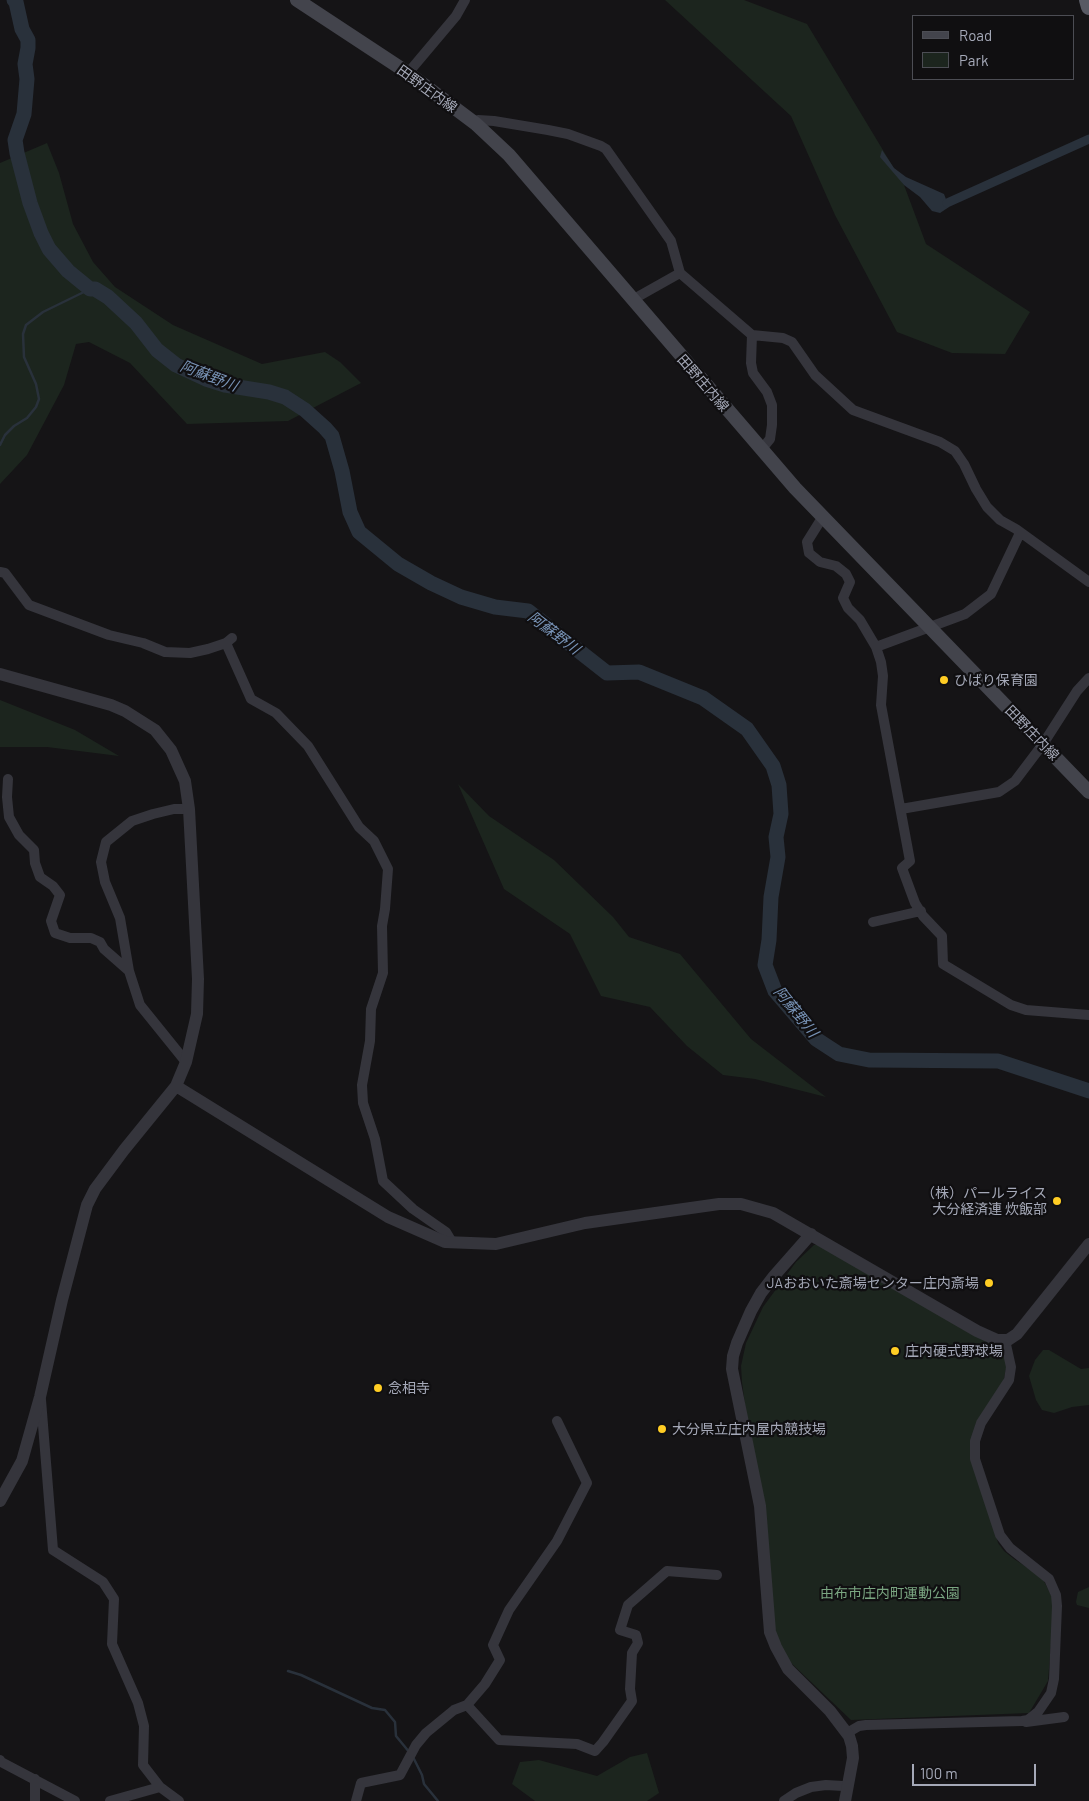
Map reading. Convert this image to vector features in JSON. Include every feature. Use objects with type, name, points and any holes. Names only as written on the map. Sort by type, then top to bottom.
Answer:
[{"type":"highway","points":[[1087,0],[1089,6]]},
{"type":"main road","name":"田野庄内線","points":[[297,0],[408,73],[476,124],[509,156],[761,450],[822,518],[1089,792]]},
{"type":"street","points":[[408,73],[456,16],[465,0]]},
{"type":"street","points":[[476,124],[478,120],[494,121],[548,130],[568,134],[602,146],[672,241],[680,273],[752,336],[783,338],[792,342],[815,375],[853,410],[940,442],[955,451],[987,507],[1000,520],[1020,532],[1089,582]]},
{"type":"street","points":[[632,300],[680,273]]},
{"type":"street","points":[[752,336],[751,363],[753,373],[767,392],[772,405],[770,439],[761,450]]},
{"type":"street","points":[[822,518],[807,542],[809,553],[820,562],[836,566],[846,574],[850,582],[843,598],[848,608],[860,620],[876,647],[881,662],[883,676],[881,705],[910,861],[902,868],[921,912],[942,936],[943,964],[1011,1005],[1026,1010],[1089,1015]]},
{"type":"street","points":[[876,647],[965,614],[991,594],[1020,532]]},
{"type":"street","points":[[0,572],[5,573],[29,605],[109,635],[143,643],[165,652],[190,652],[208,649],[229,641],[251,699],[276,713],[308,746],[359,827],[374,841],[388,869],[382,926],[383,973],[371,1010],[370,1042],[362,1085],[363,1103],[375,1139],[383,1181],[413,1208],[446,1232],[452,1242]]},
{"type":"street","points":[[0,674],[111,705],[135,716],[156,730],[171,750],[185,781],[189,809],[198,979],[197,1014],[186,1062],[176,1086],[124,1150],[87,1205],[62,1300],[40,1397],[22,1462],[0,1500]]},
{"type":"street","points":[[901,809],[998,792],[1015,781],[1043,744],[1077,691],[1089,678]]},
{"type":"street","points":[[8,779],[9,817],[19,835],[34,850],[35,863],[40,877],[53,886],[60,895],[51,921],[55,932],[70,938],[91,938],[100,942],[104,949],[129,971]]},
{"type":"street","points":[[186,1062],[140,1005],[129,971],[120,918],[105,882],[101,862],[106,842],[132,821],[167,811],[189,809]]},
{"type":"street","points":[[873,922],[921,912]]},
{"type":"street","points":[[176,1086],[388,1217],[445,1242],[496,1244],[585,1223],[718,1204],[741,1204],[773,1213],[994,1339],[1006,1340],[1017,1334],[1089,1244]]},
{"type":"street","points":[[811,1234],[761,1293],[737,1343],[732,1368],[760,1506],[768,1617],[772,1639],[788,1669],[830,1711],[851,1741],[853,1752],[845,1801]]},
{"type":"street","points":[[1006,1340],[1011,1367],[1009,1380],[981,1423],[975,1441],[975,1459],[1000,1536],[1010,1548],[1049,1579],[1054,1588],[1058,1606],[1054,1679],[1051,1693],[1042,1708],[1035,1715],[1028,1720],[1018,1722]]},
{"type":"street","points":[[40,1397],[53,1550],[103,1582],[114,1599],[112,1644],[138,1704],[144,1726],[143,1765],[160,1787],[178,1801]]},
{"type":"street","points":[[356,1801],[361,1782],[400,1775],[416,1745],[426,1733],[454,1710],[467,1705],[485,1684],[500,1660],[493,1645],[509,1610],[558,1541],[587,1483],[557,1421]]},
{"type":"street","points":[[467,1705],[499,1740],[577,1744],[595,1751],[632,1701],[630,1689],[632,1653],[638,1643],[636,1635],[620,1630],[628,1605],[667,1570],[717,1575]]},
{"type":"street","points":[[847,1733],[858,1726],[866,1725],[1018,1722],[1064,1717]]},
{"type":"street","points":[[0,1760],[75,1801]]},
{"type":"street","points":[[34,1801],[35,1779]]},
{"type":"street","points":[[784,1801],[796,1793],[811,1787],[826,1785],[843,1786]]},
{"type":"street","points":[[110,1801],[160,1787]]},
{"type":"green space","points":[[665,0],[744,0],[807,24],[904,185],[926,244],[1030,312],[1005,354],[952,353],[897,332],[835,215],[791,116]]},
{"type":"green space","points":[[47,143],[59,173],[73,224],[93,262],[115,287],[173,325],[262,364],[325,352],[340,362],[361,383],[288,421],[187,424],[130,363],[89,342],[76,344],[64,385],[27,455],[0,484],[0,163]]},
{"type":"green space","points":[[0,700],[75,730],[119,756],[47,747],[0,747]]},
{"type":"green space","points":[[458,784],[489,816],[554,860],[613,917],[629,937],[680,954],[751,1039],[826,1097],[755,1079],[723,1075],[687,1046],[650,1007],[601,996],[570,934],[504,889]]},
{"type":"green space","name":"由布市庄内町運動公園","points":[[814,1245],[821,1245],[1004,1352],[1007,1364],[1003,1383],[976,1423],[971,1442],[998,1543],[1014,1559],[1042,1577],[1052,1597],[1054,1607],[1048,1681],[1029,1713],[851,1720],[788,1660],[776,1636],[741,1366],[746,1343],[763,1307],[796,1262]]},
{"type":"green space","points":[[1043,1350],[1049,1350],[1081,1369],[1089,1368],[1089,1405],[1072,1407],[1054,1413],[1042,1410],[1036,1400],[1029,1376],[1035,1360]]},
{"type":"green space","points":[[1089,1587],[1089,1608],[1077,1605],[1078,1592]]},
{"type":"green space","points":[[647,1753],[659,1793],[647,1801],[535,1801],[512,1784],[520,1762],[539,1760],[597,1776],[630,1757]]},
{"type":"shaded area","points":[[882,150],[894,168],[906,177],[944,194],[949,207],[940,213],[932,211],[920,197],[904,185],[880,157]]},
{"type":"waterway","name":"阿蘇野川","points":[[14,0],[22,29],[28,40],[25,64],[27,79],[24,114],[15,140],[17,153],[30,203],[41,233],[49,249],[68,271],[90,289],[95,289],[108,297],[136,323],[157,350],[176,365],[206,379],[225,385],[269,392],[285,397],[305,410],[332,436],[342,471],[350,512],[359,532],[398,564],[431,583],[461,597],[495,607],[528,611],[607,673],[639,672],[703,698],[747,729],[773,766],[779,785],[781,814],[776,837],[778,857],[771,897],[769,940],[765,965],[775,991],[816,1039],[839,1054],[869,1060],[998,1061],[1089,1091]]},
{"type":"waterway","points":[[947,203],[1089,139]]},
{"type":"waterway","points":[[0,445],[5,435],[14,426],[27,418],[36,407],[39,399],[36,384],[24,357],[23,334],[26,325],[43,312],[90,289]]},
{"type":"waterway","points":[[288,1671],[301,1675],[372,1708],[385,1710],[395,1722],[396,1736],[410,1753]]},
{"type":"waterway","points":[[413,1757],[422,1775],[424,1784],[438,1801]]},
{"type":"place","name":"ひばり保育園","points":[[944,680]]},
{"type":"place","name":"（株）パールライス 大分経済連 炊飯部","points":[[1057,1201]]},
{"type":"place","name":"JAおおいた斎場センター庄内斎場","points":[[989,1283]]},
{"type":"place","name":"庄内硬式野球場","points":[[895,1351]]},
{"type":"place","name":"念相寺","points":[[378,1388]]},
{"type":"place","name":"大分県立庄内屋内競技場","points":[[662,1429]]}]
